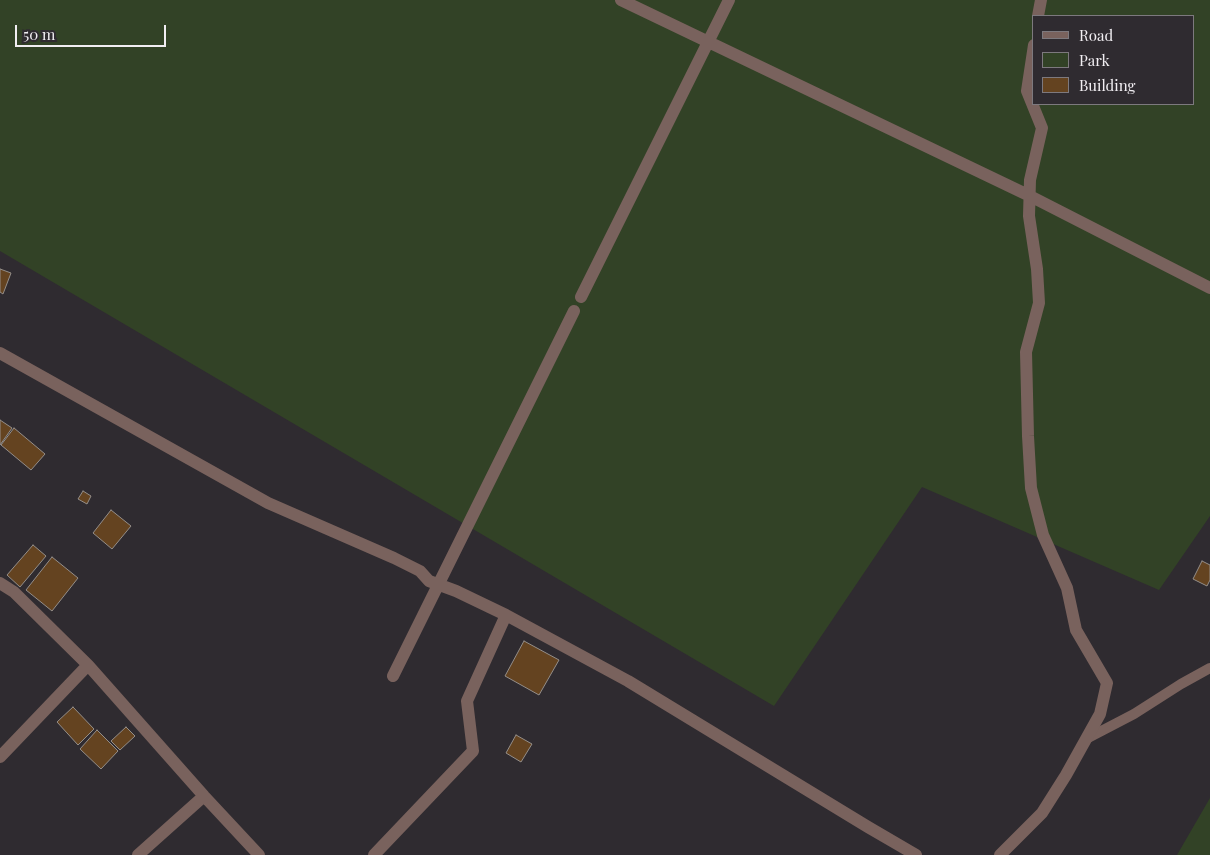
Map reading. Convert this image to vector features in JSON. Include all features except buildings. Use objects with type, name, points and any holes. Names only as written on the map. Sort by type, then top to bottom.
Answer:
[{"type":"street","points":[[621,0],[1030,196],[1210,288]]},
{"type":"street","points":[[581,298],[729,0]]},
{"type":"street","points":[[1038,15],[1041,0]]},
{"type":"street","points":[[1032,58],[1027,91],[1032,103]]},
{"type":"street","points":[[1000,855],[1042,813],[1066,775],[1100,714],[1106,683],[1076,630],[1067,588],[1043,535],[1031,488],[1026,352],[1039,303],[1037,269],[1029,216],[1030,180],[1042,128],[1033,105]]},
{"type":"street","points":[[393,676],[574,311]]},
{"type":"street","points":[[0,353],[268,503],[394,558],[420,571],[429,581],[456,591],[506,615],[628,681],[916,855]]},
{"type":"street","points":[[0,583],[14,592],[88,665],[259,855]]},
{"type":"street","points":[[0,594],[14,592]]},
{"type":"street","points":[[374,855],[473,750],[467,702],[506,615]]},
{"type":"street","points":[[0,757],[88,665]]},
{"type":"street","points":[[138,855],[204,796]]},
{"type":"lane","points":[[1086,739],[1134,714],[1210,668]]},
{"type":"green space","points":[[0,0],[1210,0],[1210,516],[1159,590],[922,487],[774,706],[0,251]]},
{"type":"green space","points":[[1210,798],[1210,855],[1177,855]]}]
